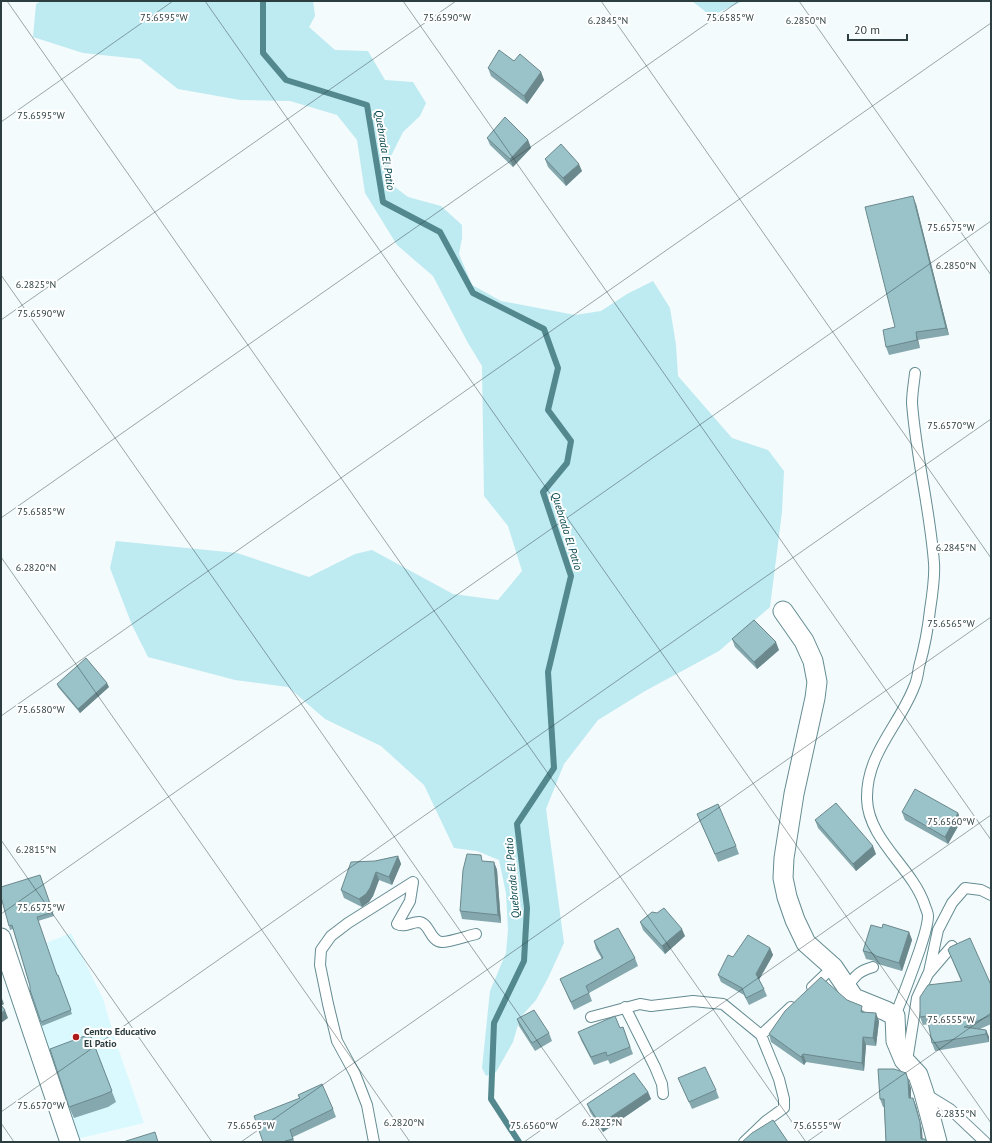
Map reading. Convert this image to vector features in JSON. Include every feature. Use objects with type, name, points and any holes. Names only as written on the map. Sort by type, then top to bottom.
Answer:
[{"type":"street","points":[[783,611],[804,641],[813,661],[817,682],[815,698],[794,794],[784,858],[783,878],[787,897],[806,943],[833,967],[854,998],[895,1016],[896,1041],[907,1063],[918,1075],[937,1142]]},
{"type":"street","points":[[1,938],[70,1142]]},
{"type":"lane","points":[[895,1016],[922,944],[928,915],[922,898],[909,874],[888,850],[872,820],[867,801],[867,786],[880,747],[903,709],[914,686],[923,652],[930,612],[935,565],[930,524],[918,454],[912,402],[914,373]]},
{"type":"lane","points":[[374,1142],[367,1105],[355,1074],[337,1041],[320,965],[321,950],[331,936],[348,922],[413,882],[410,901],[397,924],[401,926],[419,922],[425,925],[435,940],[441,943],[476,934]]},
{"type":"lane","points":[[907,1063],[917,998],[928,974],[938,930],[952,903],[965,888],[981,890],[991,895]]},
{"type":"lane","points":[[928,974],[952,946]]},
{"type":"lane","points":[[761,1035],[833,967]]},
{"type":"lane","points":[[847,987],[862,970],[873,967]]},
{"type":"lane","points":[[591,1017],[640,1004],[651,1006],[693,1000],[723,1004],[761,1035],[779,1079],[784,1099],[784,1108],[766,1121],[744,1142]]},
{"type":"lane","points":[[625,1007],[655,1067],[662,1084],[663,1094]]},
{"type":"lane","points":[[924,1093],[950,1110],[986,1142]]},
{"type":"shaded area","points":[[41,1],[313,1],[315,16],[309,27],[335,50],[368,51],[385,80],[413,82],[426,103],[420,116],[403,132],[390,158],[387,181],[408,197],[441,206],[462,225],[462,238],[459,254],[472,285],[501,301],[575,315],[601,311],[627,294],[653,281],[670,308],[676,345],[678,376],[732,438],[768,450],[784,471],[782,512],[770,607],[719,651],[645,691],[598,720],[564,764],[546,809],[564,943],[536,1000],[520,1018],[513,1042],[496,1072],[486,1076],[482,1068],[490,991],[506,953],[508,930],[506,893],[499,860],[477,851],[454,848],[424,785],[381,746],[325,719],[288,687],[235,680],[148,657],[132,625],[110,568],[116,541],[237,553],[309,577],[355,554],[372,550],[453,594],[498,600],[522,571],[508,526],[484,496],[482,366],[468,343],[433,276],[397,245],[365,193],[357,140],[337,115],[290,101],[240,100],[178,89],[140,59],[83,53],[33,37],[36,4]]},
{"type":"shaded area","points":[[692,1],[743,1],[711,16]]},
{"type":"shaded area","points":[[71,933],[103,999],[144,1123],[77,1139],[73,1119],[41,1027],[26,972],[46,943]]},
{"type":"building","points":[[499,50],[514,61],[520,54],[541,72],[524,96],[488,68]]},
{"type":"building","points":[[505,117],[528,140],[510,159],[487,138]]},
{"type":"building","points":[[561,144],[579,164],[563,178],[545,159]]},
{"type":"building","points":[[913,196],[946,328],[916,332],[917,340],[886,347],[883,330],[895,327],[865,207]]},
{"type":"building","points":[[754,620],[776,642],[754,662],[732,639]]},
{"type":"building","points":[[86,658],[107,683],[78,709],[57,684]]},
{"type":"building","points":[[915,789],[958,813],[945,837],[902,812]]},
{"type":"building","points":[[836,803],[873,846],[853,864],[815,820]]},
{"type":"building","points":[[718,804],[736,846],[715,854],[697,814]]},
{"type":"building","points":[[467,854],[481,855],[482,861],[494,862],[498,915],[460,911],[463,870]]},
{"type":"building","points":[[398,856],[389,877],[376,872],[370,888],[366,894],[359,899],[341,890],[351,862],[375,861]]},
{"type":"building","points":[[40,875],[53,912],[37,917],[71,1010],[41,1022],[30,990],[12,925],[9,926],[1,897],[1,887]]},
{"type":"building","points":[[664,908],[682,929],[662,946],[640,922],[652,912],[657,913]]},
{"type":"building","points":[[883,924],[909,932],[899,963],[863,951],[871,925],[882,928]]},
{"type":"building","points":[[618,928],[635,958],[586,986],[589,993],[571,1002],[560,979],[603,958],[594,941]]},
{"type":"building","points":[[748,935],[770,948],[756,974],[764,989],[746,998],[742,988],[718,975],[728,955],[733,957]]},
{"type":"building","points":[[970,938],[991,985],[991,1015],[964,1027],[986,1030],[986,1034],[932,1043],[927,1016],[920,1017],[920,997],[928,985],[962,981],[948,950],[950,947]]},
{"type":"building","points":[[821,977],[847,1000],[862,1006],[861,1012],[876,1013],[873,1038],[863,1037],[862,1063],[803,1054],[801,1057],[769,1034],[785,1011]]},
{"type":"building","points":[[1,1005],[5,1010],[1,1013]]},
{"type":"building","points":[[534,1010],[549,1033],[532,1043],[517,1019]]},
{"type":"building","points":[[615,1016],[620,1028],[623,1027],[630,1047],[607,1056],[606,1052],[591,1057],[578,1032]]},
{"type":"building","points":[[90,1034],[112,1091],[69,1107],[50,1049]]},
{"type":"building","points":[[705,1067],[716,1090],[689,1102],[678,1078]]},
{"type":"building","points":[[878,1069],[894,1069],[906,1073],[909,1098],[913,1098],[920,1122],[921,1139],[925,1139],[927,1142],[886,1142],[884,1099],[880,1099]]},
{"type":"building","points":[[634,1073],[648,1092],[600,1124],[587,1104]]},
{"type":"building","points":[[322,1084],[333,1109],[290,1130],[293,1139],[285,1142],[263,1142],[254,1116],[300,1098],[298,1095]]},
{"type":"building","points":[[773,1120],[788,1142],[742,1142],[752,1133]]},
{"type":"building","points":[[155,1132],[158,1142],[123,1142]]},
{"type":"waterway","name":"Quebrada El Patio","points":[[263,1],[263,53],[286,80],[367,105],[383,202],[440,232],[473,293],[544,329],[558,368],[548,410],[571,441],[567,463],[543,492],[571,576],[548,672],[554,768],[517,824],[527,908],[524,961],[494,1023],[491,1099],[519,1142]]},
{"type":"place","name":"Centro Educativo El Patio","points":[[76,1037]]}]
